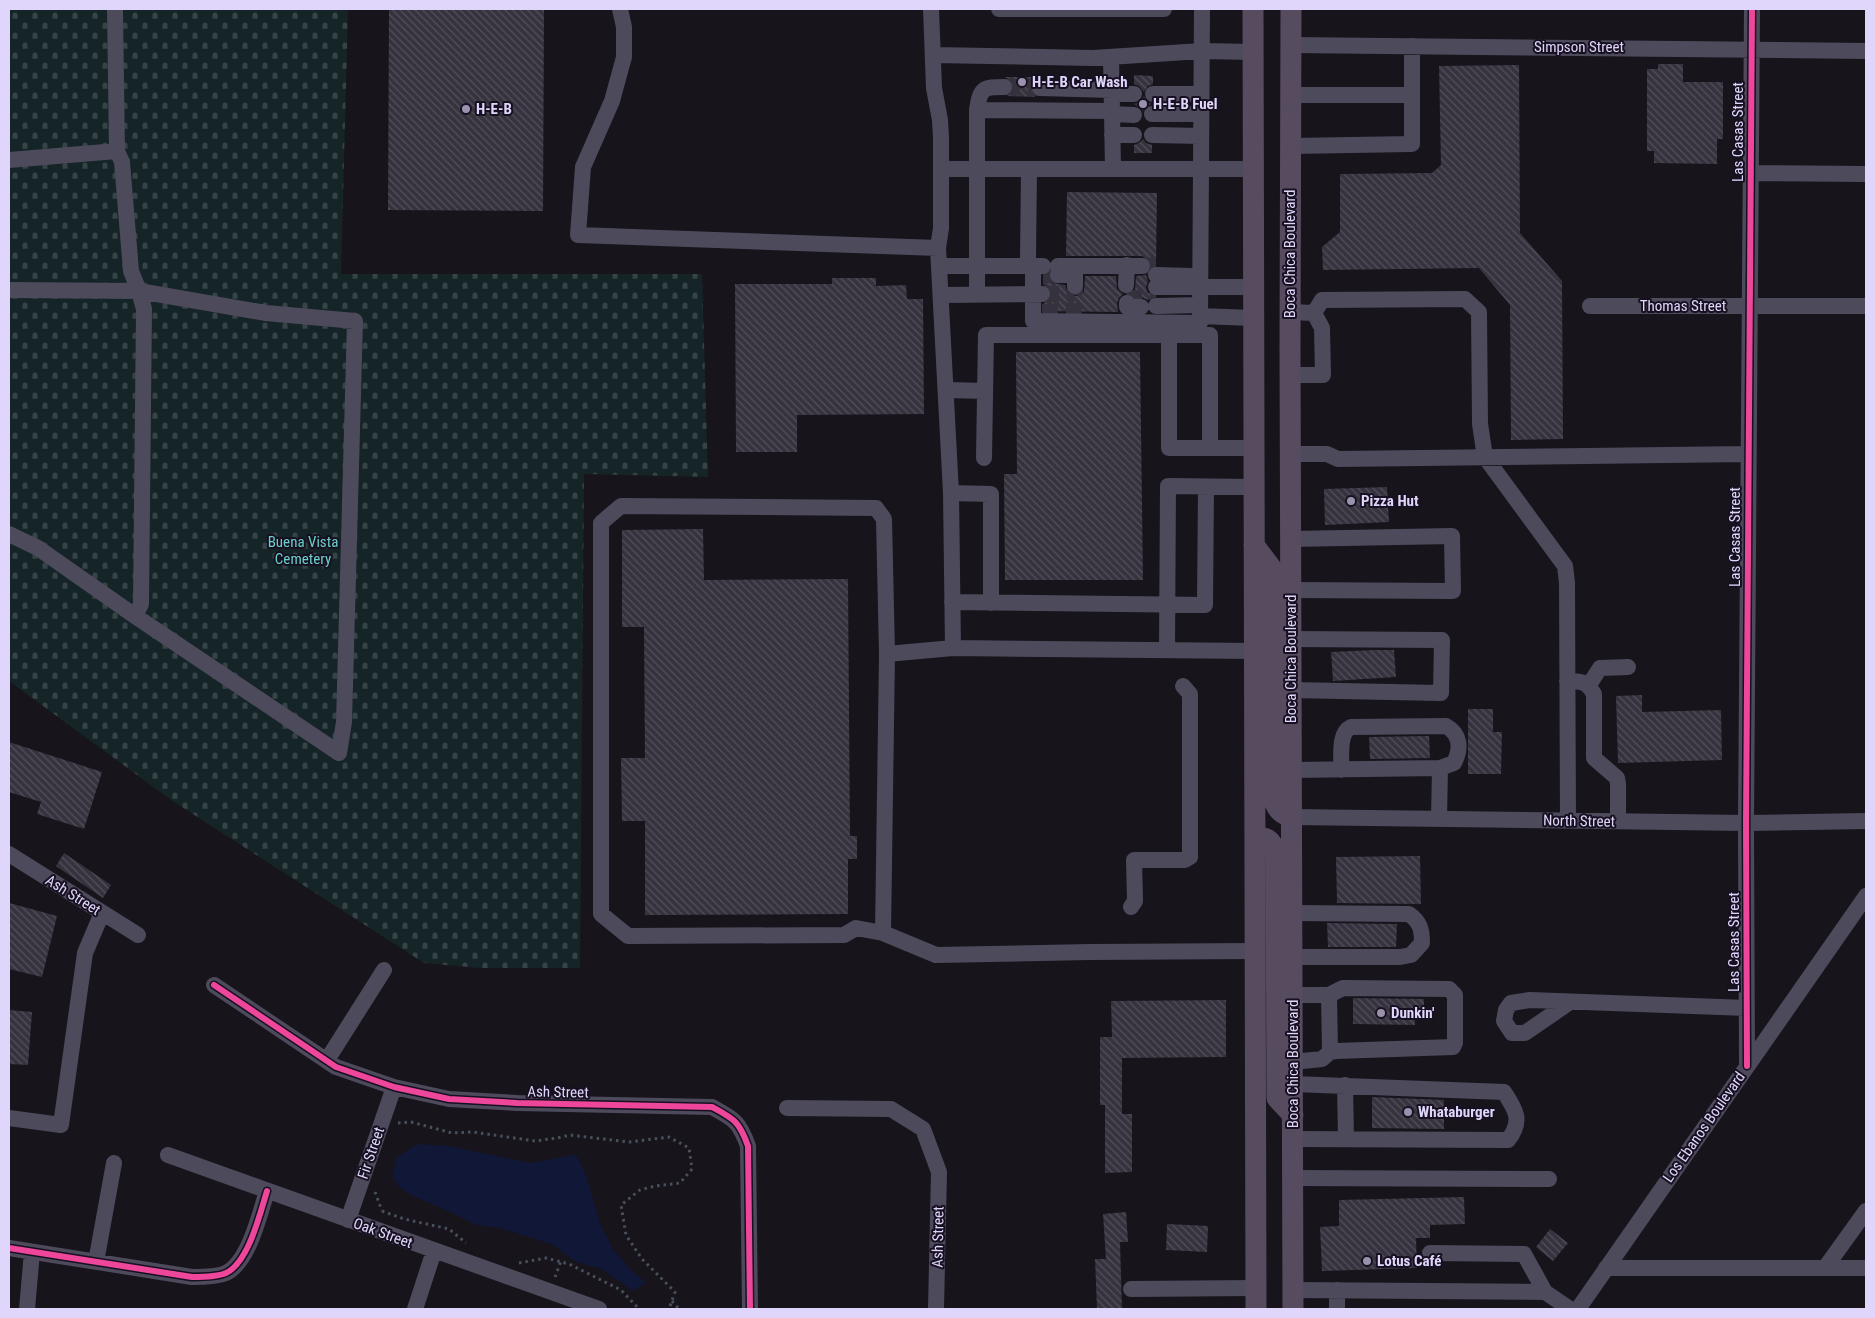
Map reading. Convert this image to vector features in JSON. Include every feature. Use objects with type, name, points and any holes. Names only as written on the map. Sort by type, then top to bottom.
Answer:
[{"type":"main road","points":[[1253,9],[1256,1309]]},
{"type":"main road","name":"Boca Chica Boulevard","points":[[1291,9],[1290,454],[1293,1300]]},
{"type":"main road","points":[[1254,545],[1272,569],[1271,790],[1275,804],[1282,814],[1291,817]]},
{"type":"main road","points":[[1255,837],[1266,837],[1273,843],[1276,853],[1277,1098],[1293,1115]]},
{"type":"street","points":[[115,9],[117,151],[122,162],[131,271],[144,309],[141,604],[135,616]]},
{"type":"street","points":[[620,9],[624,27],[624,57],[612,101],[583,167],[578,235],[938,248]]},
{"type":"street","points":[[932,9],[934,88],[940,120],[942,169],[941,228],[938,248],[942,295],[951,493],[953,648]]},
{"type":"street","points":[[999,9],[1164,9]]},
{"type":"street","points":[[1029,168],[1045,285],[1033,321],[1200,323],[1202,9]]},
{"type":"street","name":"Las Casas Street","points":[[1747,1066],[1746,823],[1752,9]]},
{"type":"street","name":"Simpson Street","points":[[1291,45],[1751,48],[1866,51]]},
{"type":"street","points":[[1291,146],[1412,144],[1412,46]]},
{"type":"street","points":[[933,55],[1111,57],[1202,51],[1253,52]]},
{"type":"street","points":[[1111,57],[1113,168]]},
{"type":"street","points":[[977,294],[977,110],[979,98],[983,90],[987,87],[1004,87]]},
{"type":"street","points":[[1040,88],[1134,94]]},
{"type":"street","points":[[1152,94],[1201,94]]},
{"type":"street","points":[[1291,95],[1412,95]]},
{"type":"street","points":[[977,110],[1134,115]]},
{"type":"street","points":[[1152,114],[1201,114]]},
{"type":"street","points":[[1112,136],[1134,136]]},
{"type":"street","points":[[1152,136],[1201,136]]},
{"type":"street","points":[[9,160],[117,151]]},
{"type":"street","points":[[942,169],[1254,169]]},
{"type":"street","points":[[1750,173],[1866,174]]},
{"type":"street","points":[[940,266],[977,266],[1045,285]]},
{"type":"street","points":[[1143,284],[1200,291],[1254,318]]},
{"type":"street","points":[[942,295],[977,294],[1045,285],[1143,284],[1200,291],[1254,287]]},
{"type":"street","points":[[9,290],[139,291],[266,313],[355,321],[344,722],[339,753],[135,616],[38,548],[9,534]]},
{"type":"street","points":[[1314,313],[1322,300],[1465,299],[1479,312],[1480,424],[1485,458],[1564,566],[1567,583],[1568,821]]},
{"type":"street","name":"Thomas Street","points":[[1590,306],[1866,306]]},
{"type":"street","points":[[1290,312],[1314,313]]},
{"type":"street","points":[[1290,375],[1323,375],[1322,328],[1314,313]]},
{"type":"street","points":[[984,458],[986,335],[1210,335],[1210,448]]},
{"type":"street","points":[[1170,335],[1169,448],[1254,448]]},
{"type":"street","points":[[947,390],[985,391]]},
{"type":"street","points":[[1290,454],[1327,454],[1338,459],[1748,454]]},
{"type":"street","points":[[1167,650],[1168,486],[1254,487]]},
{"type":"street","points":[[952,602],[1205,605],[1206,487]]},
{"type":"street","points":[[951,493],[991,494],[991,603]]},
{"type":"street","points":[[883,933],[887,654],[884,520],[876,508],[621,506],[601,523],[601,914],[628,936],[844,935],[856,928],[883,933],[936,955],[1255,951]]},
{"type":"street","points":[[1291,539],[1452,536],[1452,591],[1291,590]]},
{"type":"street","points":[[1291,639],[1442,640],[1441,693],[1291,690]]},
{"type":"street","points":[[887,654],[953,648],[1255,651]]},
{"type":"street","points":[[1589,685],[1600,668],[1628,667]]},
{"type":"street","points":[[1567,681],[1583,682],[1589,685],[1594,694],[1594,758]]},
{"type":"street","points":[[1131,907],[1134,901],[1134,860],[1185,860],[1190,857],[1190,694],[1184,686]]},
{"type":"street","points":[[1292,770],[1341,770],[1440,768],[1454,763],[1457,756],[1458,741],[1454,730],[1446,726],[1352,727],[1345,730],[1343,735],[1341,770]]},
{"type":"street","points":[[1568,758],[1594,758],[1617,778],[1618,821]]},
{"type":"street","points":[[1439,819],[1440,768]]},
{"type":"street","name":"North Street","points":[[1291,817],[1746,823],[1866,821]]},
{"type":"street","name":"Ash Street","points":[[9,854],[138,935]]},
{"type":"street","name":"Los Ebanos Boulevard","points":[[1578,1309],[1866,896]]},
{"type":"street","points":[[1292,913],[1409,914],[1415,918],[1422,928],[1422,943],[1412,955],[1400,957],[1292,957]]},
{"type":"street","points":[[9,1118],[61,1125],[85,953],[102,914]]},
{"type":"street","points":[[326,1060],[384,970]]},
{"type":"street","name":"Ash Street","points":[[214,985],[336,1067],[394,1087],[450,1099],[517,1103],[712,1106],[733,1118],[742,1130],[748,1146],[750,1309]]},
{"type":"street","points":[[1292,995],[1329,995],[1343,988],[1448,989],[1455,995],[1453,1047],[1330,1052],[1322,1059],[1293,1062]]},
{"type":"street","points":[[1329,995],[1330,1052]]},
{"type":"street","points":[[1570,1002],[1747,1008]]},
{"type":"street","points":[[1293,1084],[1504,1092],[1518,1118],[1515,1132],[1508,1140],[1293,1139]]},
{"type":"street","points":[[1345,1085],[1346,1139]]},
{"type":"street","name":"Fir Street","points":[[348,1220],[394,1087]]},
{"type":"street","name":"Ash Street","points":[[788,1108],[891,1109],[923,1129],[939,1172],[936,1309]]},
{"type":"street","name":"Oak Street","points":[[168,1155],[599,1309]]},
{"type":"street","points":[[96,1262],[114,1163]]},
{"type":"street","points":[[1293,1178],[1549,1179]]},
{"type":"street","points":[[9,1248],[192,1277],[206,1277],[227,1273],[246,1252],[268,1191]]},
{"type":"street","points":[[1825,1268],[1866,1211]]},
{"type":"street","points":[[415,1309],[434,1251]]},
{"type":"street","points":[[27,1309],[32,1252]]},
{"type":"street","points":[[1430,1254],[1524,1254],[1545,1292],[1570,1309]]},
{"type":"street","points":[[1606,1268],[1866,1268]]},
{"type":"street","points":[[1131,1289],[1255,1288]]},
{"type":"street","points":[[1337,1290],[1337,1309]]},
{"type":"street","points":[[1293,1300],[1337,1290],[1545,1292]]},
{"type":"path","points":[[395,1130],[398,1122],[411,1122],[452,1133],[473,1132],[534,1141],[570,1135],[629,1142],[669,1137],[689,1148],[692,1169],[680,1183],[640,1190],[621,1205],[626,1235],[642,1259],[675,1292],[668,1309]]},
{"type":"path","points":[[376,1183],[375,1192],[382,1211],[404,1219],[449,1229],[472,1248]]},
{"type":"path","points":[[514,1264],[546,1258],[569,1264],[621,1290],[639,1309]]},
{"type":"path","points":[[672,1300],[679,1309]]},
{"type":"green space","name":"Buena Vista Cemetery","points":[[9,9],[348,9],[341,274],[702,274],[708,477],[584,474],[580,968],[479,968],[424,963],[171,800],[9,681]]},
{"type":"water","points":[[417,1144],[448,1146],[531,1163],[576,1154],[587,1178],[600,1224],[613,1249],[631,1270],[646,1283],[633,1291],[602,1269],[576,1262],[551,1244],[500,1228],[476,1225],[409,1194],[399,1187],[392,1176],[397,1157]]},
{"type":"building","name":"H-E-B","points":[[389,9],[544,9],[543,211],[388,210]]},
{"type":"building","points":[[1658,64],[1683,64],[1683,82],[1723,82],[1723,139],[1717,139],[1717,164],[1654,163],[1654,151],[1647,151],[1647,69],[1658,69]]},
{"type":"building","points":[[1519,65],[1520,233],[1562,281],[1563,439],[1511,440],[1510,305],[1479,268],[1323,270],[1322,247],[1340,232],[1340,174],[1432,173],[1441,165],[1439,66]]},
{"type":"building","points":[[1134,75],[1153,76],[1153,84],[1148,86],[1144,92],[1139,86],[1134,84]]},
{"type":"building","points":[[1004,77],[1040,77],[1032,82],[1030,87],[1035,97],[1007,96],[1012,92],[1014,86],[1009,79]]},
{"type":"building","points":[[1144,96],[1152,104],[1143,111],[1134,104],[1139,102]]},
{"type":"building","points":[[1143,139],[1146,143],[1152,145],[1152,153],[1134,153],[1134,145]]},
{"type":"building","points":[[1067,192],[1157,193],[1156,265],[1152,266],[1150,261],[1142,256],[1066,256]]},
{"type":"building","points":[[1048,275],[1049,280],[1053,283],[1065,285],[1067,291],[1075,296],[1080,295],[1084,291],[1085,276],[1116,276],[1117,289],[1123,294],[1117,303],[1118,312],[1043,311],[1043,304],[1050,299],[1052,294],[1050,289],[1043,284],[1043,276]]},
{"type":"building","points":[[1146,275],[1148,281],[1147,292],[1154,296],[1148,300],[1130,294],[1135,290],[1136,276]]},
{"type":"building","points":[[832,278],[876,278],[876,286],[906,285],[907,299],[923,299],[924,414],[797,415],[797,452],[736,452],[735,284],[832,284]]},
{"type":"building","points":[[1016,352],[1140,352],[1143,580],[1005,580],[1004,474],[1017,474]]},
{"type":"building","points":[[1387,487],[1389,522],[1325,525],[1324,489]]},
{"type":"building","points":[[703,529],[704,580],[848,579],[850,836],[857,836],[857,859],[848,859],[848,914],[645,915],[645,821],[622,821],[621,758],[645,758],[644,627],[622,627],[622,530]]},
{"type":"building","points":[[1394,650],[1396,677],[1333,681],[1331,652]]},
{"type":"building","points":[[1642,695],[1642,712],[1721,710],[1722,760],[1618,763],[1616,696]]},
{"type":"building","points":[[1468,709],[1493,709],[1493,732],[1502,732],[1501,774],[1468,774]]},
{"type":"building","points":[[1429,736],[1430,758],[1370,759],[1369,737]]},
{"type":"building","points":[[9,742],[102,772],[84,829],[37,814],[41,802],[9,792]]},
{"type":"building","points":[[64,853],[111,885],[103,898],[56,866]]},
{"type":"building","points":[[1420,856],[1421,904],[1337,903],[1336,857]]},
{"type":"building","points":[[9,903],[57,916],[42,977],[9,969]]},
{"type":"building","points":[[1327,923],[1397,924],[1396,947],[1328,947]]},
{"type":"building","points":[[1353,998],[1424,999],[1424,1012],[1415,1012],[1415,1025],[1353,1024]]},
{"type":"building","points":[[1226,1000],[1226,1057],[1122,1058],[1122,1114],[1132,1114],[1132,1172],[1105,1173],[1105,1105],[1100,1105],[1100,1037],[1112,1037],[1111,1001]]},
{"type":"building","points":[[9,1010],[32,1012],[28,1065],[9,1064]]},
{"type":"building","name":"Whataburger","points":[[1372,1097],[1444,1100],[1444,1129],[1372,1128]]},
{"type":"building","points":[[1464,1197],[1465,1224],[1430,1225],[1430,1238],[1416,1238],[1417,1268],[1322,1271],[1320,1227],[1339,1226],[1339,1200]]},
{"type":"building","points":[[1126,1212],[1128,1242],[1120,1242],[1122,1309],[1097,1309],[1095,1259],[1106,1259],[1103,1214]]},
{"type":"building","points":[[1167,1224],[1208,1226],[1207,1252],[1166,1250]]},
{"type":"building","points":[[1550,1229],[1568,1243],[1553,1261],[1536,1247]]},
{"type":"tunnel","points":[[1004,87],[1040,88]]},
{"type":"tunnel","points":[[1142,266],[1156,265]]},
{"type":"tunnel","points":[[1043,275],[1058,275]]},
{"type":"tunnel","points":[[1042,312],[1074,311],[1075,286]]},
{"type":"tunnel","points":[[1043,294],[1074,294]]},
{"type":"tunnel","points":[[1126,298],[1156,298]]},
{"type":"cycle path","points":[[1747,1066],[1746,823],[1752,9]]},
{"type":"cycle path","points":[[214,985],[336,1067],[394,1087],[449,1099],[517,1103],[712,1107],[726,1115],[742,1131],[748,1146],[750,1309]]},
{"type":"cycle path","points":[[9,1248],[192,1277],[218,1275],[226,1273],[241,1259],[257,1224],[267,1191]]},
{"type":"place","name":"H-E-B Car Wash","points":[[1022,82]]},
{"type":"place","name":"H-E-B Fuel","points":[[1143,104]]},
{"type":"place","name":"H-E-B","points":[[466,109]]},
{"type":"place","name":"Pizza Hut","points":[[1351,501]]},
{"type":"place","name":"Dunkin'","points":[[1381,1013]]},
{"type":"place","name":"Whataburger","points":[[1408,1112]]},
{"type":"place","name":"Lotus Café","points":[[1367,1261]]}]
